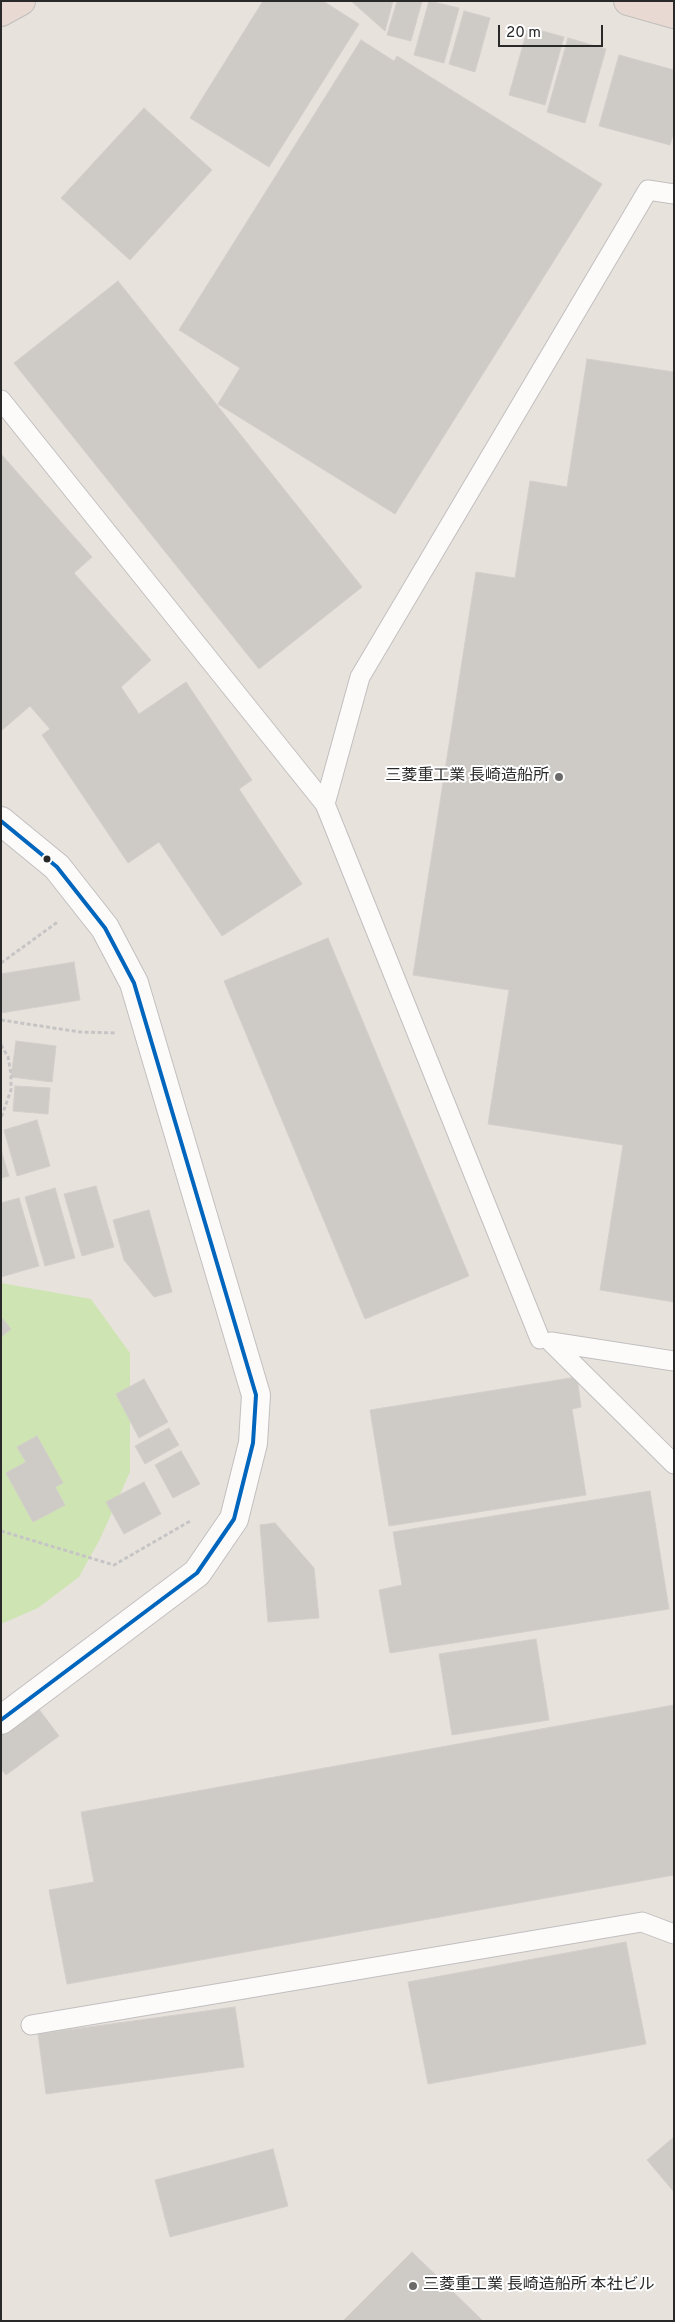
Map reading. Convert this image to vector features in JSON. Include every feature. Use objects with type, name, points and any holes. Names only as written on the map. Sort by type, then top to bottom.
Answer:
[{"type":"highway","points":[[1,12],[21,1]]},
{"type":"highway","points":[[628,1],[674,14]]},
{"type":"main road","points":[[1,821],[57,868],[105,928],[134,983],[256,1395],[253,1443],[234,1519],[196,1573],[1,1720]]},
{"type":"lane","points":[[325,804],[360,677],[648,190],[674,194]]},
{"type":"lane","points":[[1,400],[325,804],[540,1339]]},
{"type":"lane","points":[[674,1361],[551,1342],[674,1464]]},
{"type":"lane","points":[[31,2025],[642,1922],[674,1934]]},
{"type":"path","points":[[1,963],[11,958],[66,916]]},
{"type":"path","points":[[1,1020],[80,1032],[120,1033]]},
{"type":"path","points":[[1,1045],[8,1057],[11,1074],[11,1090],[1,1118]]},
{"type":"path","points":[[1,1531],[114,1565],[198,1517]]},
{"type":"green space","points":[[1,1283],[91,1299],[130,1353],[130,1472],[100,1539],[79,1577],[38,1608],[1,1624]]},
{"type":"building","points":[[263,1],[323,1],[359,24],[269,167],[190,118]]},
{"type":"building","points":[[351,1],[393,1],[385,31]]},
{"type":"building","points":[[397,1],[422,1],[411,41],[387,35]]},
{"type":"building","points":[[429,1],[459,8],[444,63],[414,55]]},
{"type":"building","points":[[464,11],[490,18],[475,72],[449,64]]},
{"type":"building","points":[[528,27],[564,37],[545,105],[509,95]]},
{"type":"building","points":[[568,38],[606,49],[585,123],[547,112]]},
{"type":"building","points":[[361,40],[394,61],[397,56],[602,184],[395,514],[218,404],[240,368],[179,330]]},
{"type":"building","points":[[619,55],[674,70],[674,132],[670,145],[599,126]]},
{"type":"building","points":[[144,108],[212,170],[130,260],[61,198]]},
{"type":"building","points":[[118,281],[362,587],[259,669],[14,363]]},
{"type":"building","name":"三菱重工業 長崎造船所","points":[[587,359],[674,372],[674,1302],[600,1290],[623,1145],[488,1124],[509,990],[413,975],[476,572],[515,578],[530,481],[567,487]]},
{"type":"building","points":[[1,454],[92,557],[74,573],[151,660],[121,687],[139,714],[186,682],[252,780],[239,789],[302,884],[222,936],[159,842],[128,863],[42,735],[50,729],[30,706],[1,731]]},
{"type":"building","points":[[328,938],[469,1276],[365,1319],[224,981]]},
{"type":"building","points":[[74,962],[80,1000],[1,1013],[1,974]]},
{"type":"building","points":[[16,1041],[56,1046],[52,1082],[11,1077]]},
{"type":"building","points":[[15,1086],[50,1088],[48,1114],[13,1111]]},
{"type":"building","points":[[37,1120],[50,1166],[17,1176],[4,1130]]},
{"type":"building","points":[[1,1150],[9,1176],[1,1178]]},
{"type":"building","points":[[96,1186],[114,1247],[82,1256],[64,1194]]},
{"type":"building","points":[[55,1188],[75,1258],[45,1266],[25,1197]]},
{"type":"building","points":[[19,1198],[39,1266],[1,1277],[1,1203]]},
{"type":"building","points":[[149,1210],[172,1292],[154,1297],[124,1260],[113,1220]]},
{"type":"building","points":[[1,1317],[11,1329],[1,1337]]},
{"type":"building","points":[[577,1377],[581,1407],[572,1409],[586,1495],[389,1526],[370,1410]]},
{"type":"building","points":[[144,1379],[168,1422],[139,1438],[116,1394]]},
{"type":"building","points":[[169,1428],[179,1445],[145,1464],[135,1446]]},
{"type":"building","points":[[37,1436],[63,1483],[55,1487],[65,1505],[33,1522],[6,1473],[26,1462],[17,1447]]},
{"type":"building","points":[[181,1451],[200,1484],[173,1498],[155,1465]]},
{"type":"building","points":[[144,1482],[161,1514],[124,1534],[106,1502]]},
{"type":"building","points":[[650,1491],[669,1609],[390,1653],[379,1590],[402,1585],[393,1532]]},
{"type":"building","points":[[275,1523],[314,1568],[319,1618],[268,1622],[260,1525]]},
{"type":"building","points":[[536,1639],[549,1720],[452,1735],[439,1654]]},
{"type":"building","points":[[674,1705],[674,1875],[67,1984],[49,1890],[94,1882],[81,1812]]},
{"type":"building","points":[[38,1708],[59,1736],[6,1775],[1,1769],[1,1735]]},
{"type":"building","points":[[626,1942],[646,2044],[428,2084],[408,1982]]},
{"type":"building","points":[[235,2007],[244,2067],[46,2094],[38,2034]]},
{"type":"building","points":[[674,2137],[674,2192],[647,2160]]},
{"type":"building","points":[[273,2149],[288,2206],[170,2237],[155,2180]]},
{"type":"building","name":"三菱重工業 長崎造船所 本社ビル","points":[[412,2252],[483,2321],[343,2321]]},
{"type":"transit line","points":[[1,821],[57,867],[105,928],[134,983],[256,1395],[253,1443],[234,1519],[197,1573],[1,1720]]},
{"type":"place","name":"三菱重工業 長崎造船所","points":[[559,777]]},
{"type":"place","name":"三菱重工業 長崎造船所 本社ビル","points":[[413,2286]]}]
